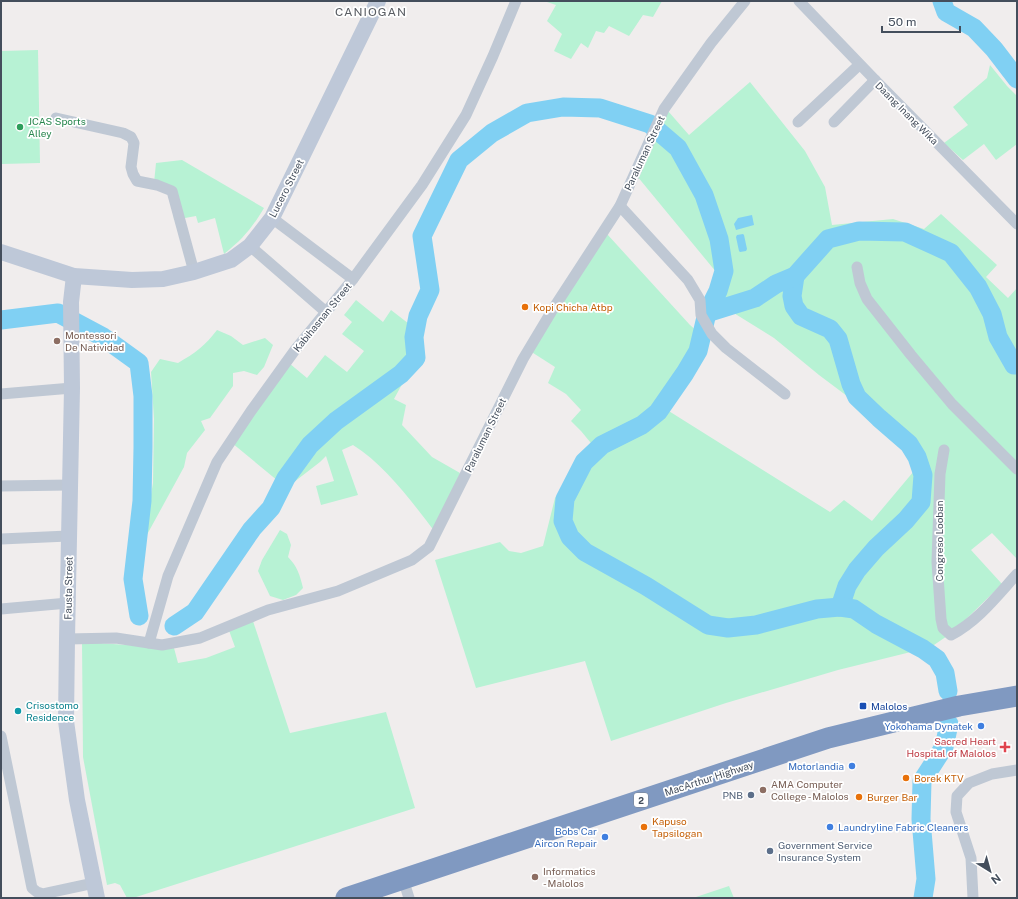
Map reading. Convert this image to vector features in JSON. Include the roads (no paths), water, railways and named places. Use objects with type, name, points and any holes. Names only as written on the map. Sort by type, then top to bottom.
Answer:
[{"type":"highway","name":"MacArthur Highway","points":[[346,898],[406,888],[828,738],[959,706],[1015,696]]},
{"type":"street","name":"Lucero Street","points":[[1,252],[74,276],[132,280],[163,279],[194,272],[231,260],[250,246],[272,218],[378,1]]},
{"type":"street","name":"Kabihasnan Street","points":[[149,643],[168,576],[217,462],[251,411],[291,356],[353,279],[422,186],[466,114],[493,56],[516,1]]},
{"type":"street","name":"Paraluman Street","points":[[66,639],[116,638],[162,645],[200,638],[268,610],[338,591],[412,560],[429,547],[522,359],[553,308],[620,206],[664,110],[711,43],[745,1]]},
{"type":"street","name":"Daang Inang Wika","points":[[799,1],[859,65],[1017,224]]},
{"type":"street","points":[[798,122],[859,65]]},
{"type":"street","points":[[834,122],[875,80]]},
{"type":"street","points":[[56,118],[123,133],[131,137],[134,143],[131,168],[132,174],[137,181],[157,185],[172,191],[194,272]]},
{"type":"street","points":[[620,206],[688,280],[700,300],[701,314],[712,334],[726,348],[785,394]]},
{"type":"street","points":[[272,218],[353,279]]},
{"type":"street","points":[[250,246],[326,312]]},
{"type":"street","points":[[856,267],[860,283],[867,299],[911,355],[952,404],[1017,469]]},
{"type":"street","name":"Fausta Street","points":[[74,276],[71,302],[72,388],[66,639],[66,721],[77,800],[96,890]]},
{"type":"street","points":[[1,394],[72,388]]},
{"type":"street","name":"Congreso Looban","points":[[944,450],[940,474],[937,562],[941,619],[944,628],[951,635],[962,629],[978,615],[1017,574]]},
{"type":"street","points":[[1,486],[70,485]]},
{"type":"street","points":[[1,539],[68,536]]},
{"type":"street","points":[[1,609],[68,603]]},
{"type":"street","points":[[1,736],[32,888],[42,894],[96,890]]},
{"type":"street","points":[[973,898],[971,858],[956,812],[957,796],[969,783],[992,774],[1017,770]]},
{"type":"water","points":[[752,215],[754,225],[736,230],[734,224],[738,218]]},
{"type":"water","points":[[743,234],[747,249],[746,251],[740,252],[736,237],[737,235]]},
{"type":"waterway","points":[[942,1],[946,12],[974,28],[994,49],[1017,79]]},
{"type":"waterway","points":[[174,626],[195,612],[252,529],[271,508],[286,478],[310,445],[336,421],[401,374],[416,358],[414,337],[418,316],[430,290],[422,236],[459,160],[492,133],[527,113],[563,107],[600,108],[650,124],[678,148],[704,195],[719,239],[724,271],[718,291],[707,313],[755,298],[776,284],[795,276],[828,239],[859,231],[905,232],[951,253],[978,287],[992,314],[998,337],[1014,365],[1017,365]]},
{"type":"waterway","points":[[795,276],[792,296],[794,306],[801,316],[830,329],[838,339],[851,384],[857,397],[909,444],[917,457],[923,475],[921,502],[906,520],[876,548],[857,570],[847,586],[840,607]]},
{"type":"waterway","points":[[1,320],[58,313],[103,337],[139,363],[143,396],[142,501],[133,579],[139,616]]},
{"type":"waterway","points":[[707,313],[698,351],[658,412],[642,425],[602,445],[584,462],[565,499],[563,521],[570,537],[585,552],[646,586],[708,625],[728,628],[756,625],[817,609],[840,607],[854,609],[876,624],[923,649],[937,659],[945,673],[948,691]]},
{"type":"waterway","points":[[923,898],[926,879],[921,819],[922,781],[944,747],[949,724]]},
{"type":"place","name":"JCAS Sports Alley","points":[[20,127]]},
{"type":"place","name":"Kopi Chicha Atbp","points":[[525,307]]},
{"type":"place","name":"Montessori De Natividad","points":[[57,341]]},
{"type":"place","name":"Malolos","points":[[863,706]]},
{"type":"place","name":"Crisostomo Residence","points":[[18,711]]},
{"type":"place","name":"Yokohama Dynatek","points":[[981,726]]},
{"type":"place","name":"Sacred Heart Hospital of Malolos","points":[[1005,747]]},
{"type":"place","name":"Motorlandia","points":[[852,766]]},
{"type":"place","name":"Borek KTV","points":[[906,778]]},
{"type":"place","name":"AMA Computer College - Malolos","points":[[763,790]]},
{"type":"place","name":"PNB","points":[[751,795]]},
{"type":"place","name":"Burger Bar","points":[[859,797]]},
{"type":"place","name":"Kapuso Tapsilogan","points":[[644,827]]},
{"type":"place","name":"Laundryline Fabric Cleaners","points":[[830,827]]},
{"type":"place","name":"Bobs Car Aircon Repair","points":[[605,837]]},
{"type":"place","name":"Government Service Insurance System","points":[[770,851]]},
{"type":"place","name":"Informatics - Malolos","points":[[535,877]]},
{"type":"district","name":"CANIOGAN","points":[[371,12]]}]
